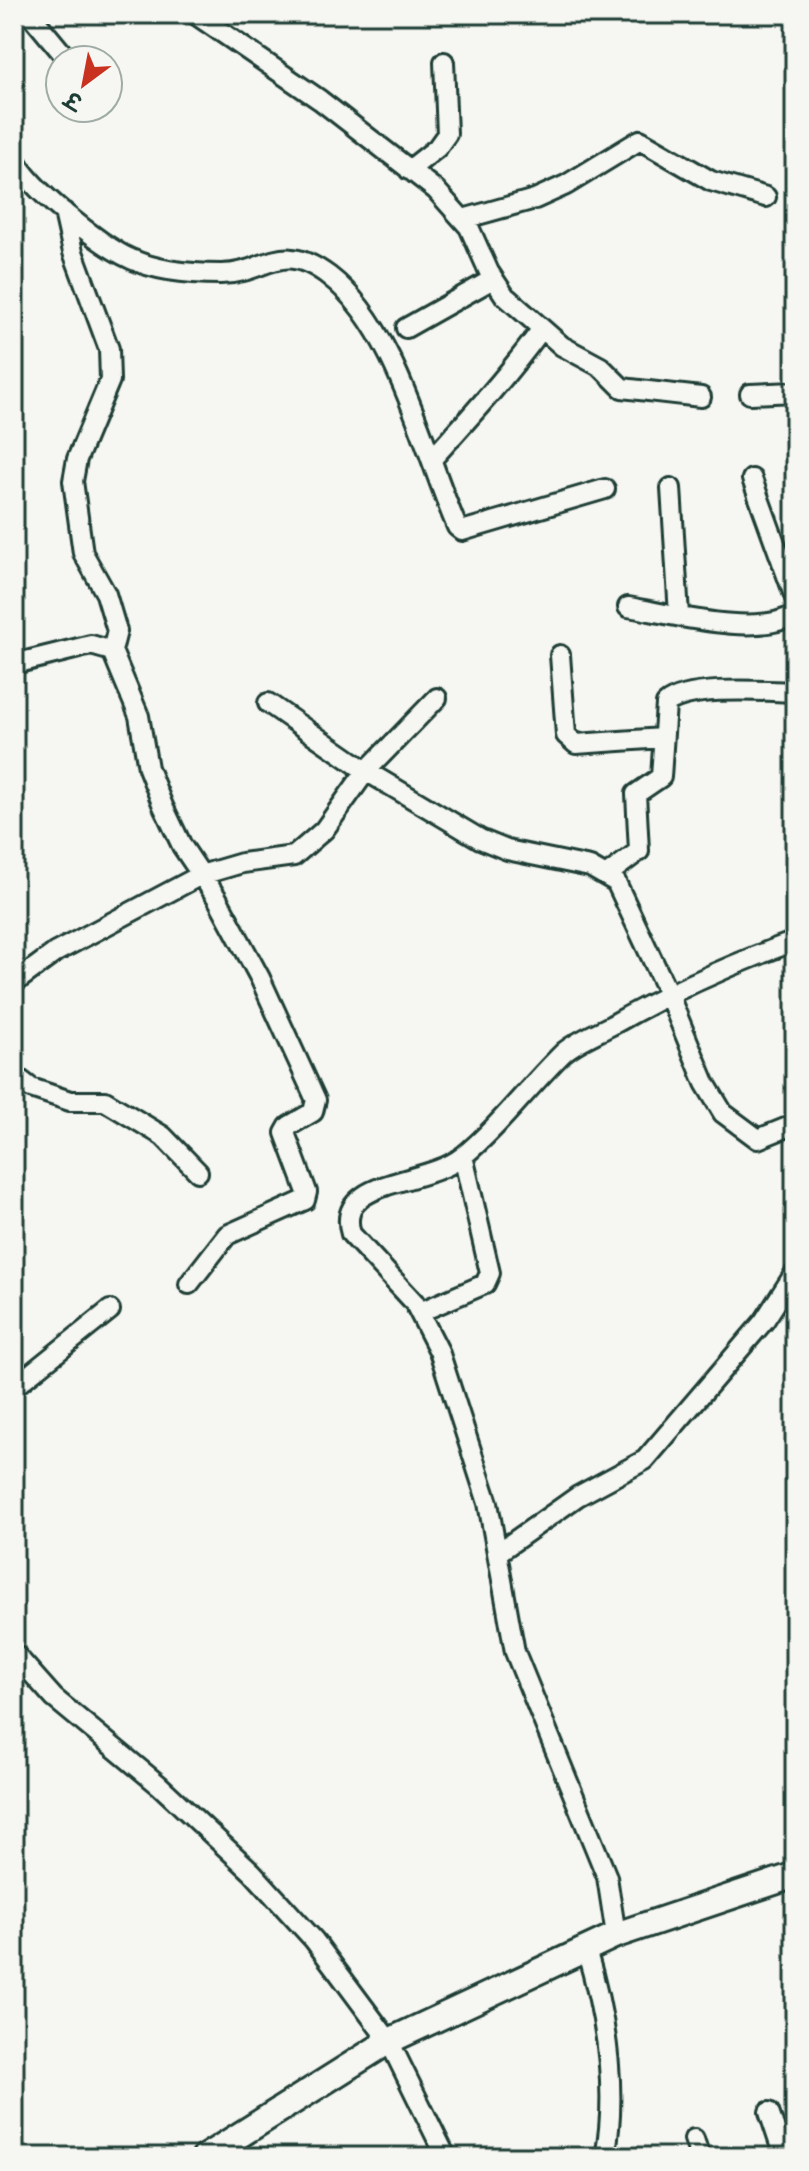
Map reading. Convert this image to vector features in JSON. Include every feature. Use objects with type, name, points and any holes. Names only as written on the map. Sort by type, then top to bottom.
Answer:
[{"type":"street","points":[[30,14],[55,44]]},
{"type":"street","points":[[195,14],[320,100],[436,190],[463,219],[505,296],[541,330],[601,367],[622,388],[701,397]]},
{"type":"street","points":[[409,170],[437,148],[447,134],[444,62]]},
{"type":"street","points":[[463,219],[535,199],[566,185],[640,140],[711,181],[766,197]]},
{"type":"street","points":[[16,165],[30,183],[64,212],[120,253],[141,263],[221,274],[276,258],[293,259],[308,263],[330,277],[370,321],[433,458],[453,519],[462,531],[519,511],[605,489]]},
{"type":"street","points":[[64,212],[73,252],[109,349],[110,380],[77,459],[73,481],[83,553],[106,594],[117,631],[112,651],[139,716],[148,768],[163,806],[182,846],[280,1015],[316,1106],[285,1133],[307,1192],[305,1200],[227,1235],[189,1284]]},
{"type":"street","points":[[406,328],[493,279]]},
{"type":"street","points":[[433,458],[473,414],[482,399],[513,369],[541,330]]},
{"type":"street","points":[[750,394],[795,392]]},
{"type":"street","points":[[752,479],[795,598]]},
{"type":"street","points":[[671,488],[679,615]]},
{"type":"street","points":[[628,607],[756,625],[783,622],[795,614]]},
{"type":"street","points":[[14,664],[91,645],[112,651]]},
{"type":"street","points":[[560,655],[566,735],[570,741],[576,744],[663,738]]},
{"type":"street","points":[[607,875],[639,851],[636,794],[661,777],[663,711],[671,700],[750,690],[795,692]]},
{"type":"street","points":[[14,983],[56,952],[201,875],[242,863],[282,861],[294,856],[324,830],[366,771],[437,698]]},
{"type":"street","points":[[268,703],[366,771],[480,839],[607,875],[623,894],[705,1083],[723,1113],[758,1139],[795,1124]]},
{"type":"street","points":[[616,1935],[607,1877],[515,1652],[507,1621],[499,1552],[480,1475],[439,1351],[420,1312],[351,1234],[347,1221],[351,1205],[361,1194],[432,1174],[463,1156],[567,1050],[668,993],[795,941]]},
{"type":"street","points":[[14,1075],[31,1088],[70,1101],[105,1101],[163,1136],[198,1172]]},
{"type":"street","points":[[420,1312],[485,1284],[490,1273],[463,1156]]},
{"type":"street","points":[[499,1552],[578,1496],[645,1460],[764,1321],[795,1273]]},
{"type":"street","points":[[14,1387],[110,1310]]},
{"type":"street","points":[[14,1653],[54,1698],[159,1785],[252,1872],[314,1940],[389,2041],[446,2157]]},
{"type":"street","points":[[205,2157],[389,2041],[616,1935],[795,1875]]},
{"type":"street","points":[[586,1949],[605,2033],[610,2130],[605,2157]]},
{"type":"street","points":[[769,2112],[784,2157]]},
{"type":"street","points":[[610,2130],[618,2157]]}]
